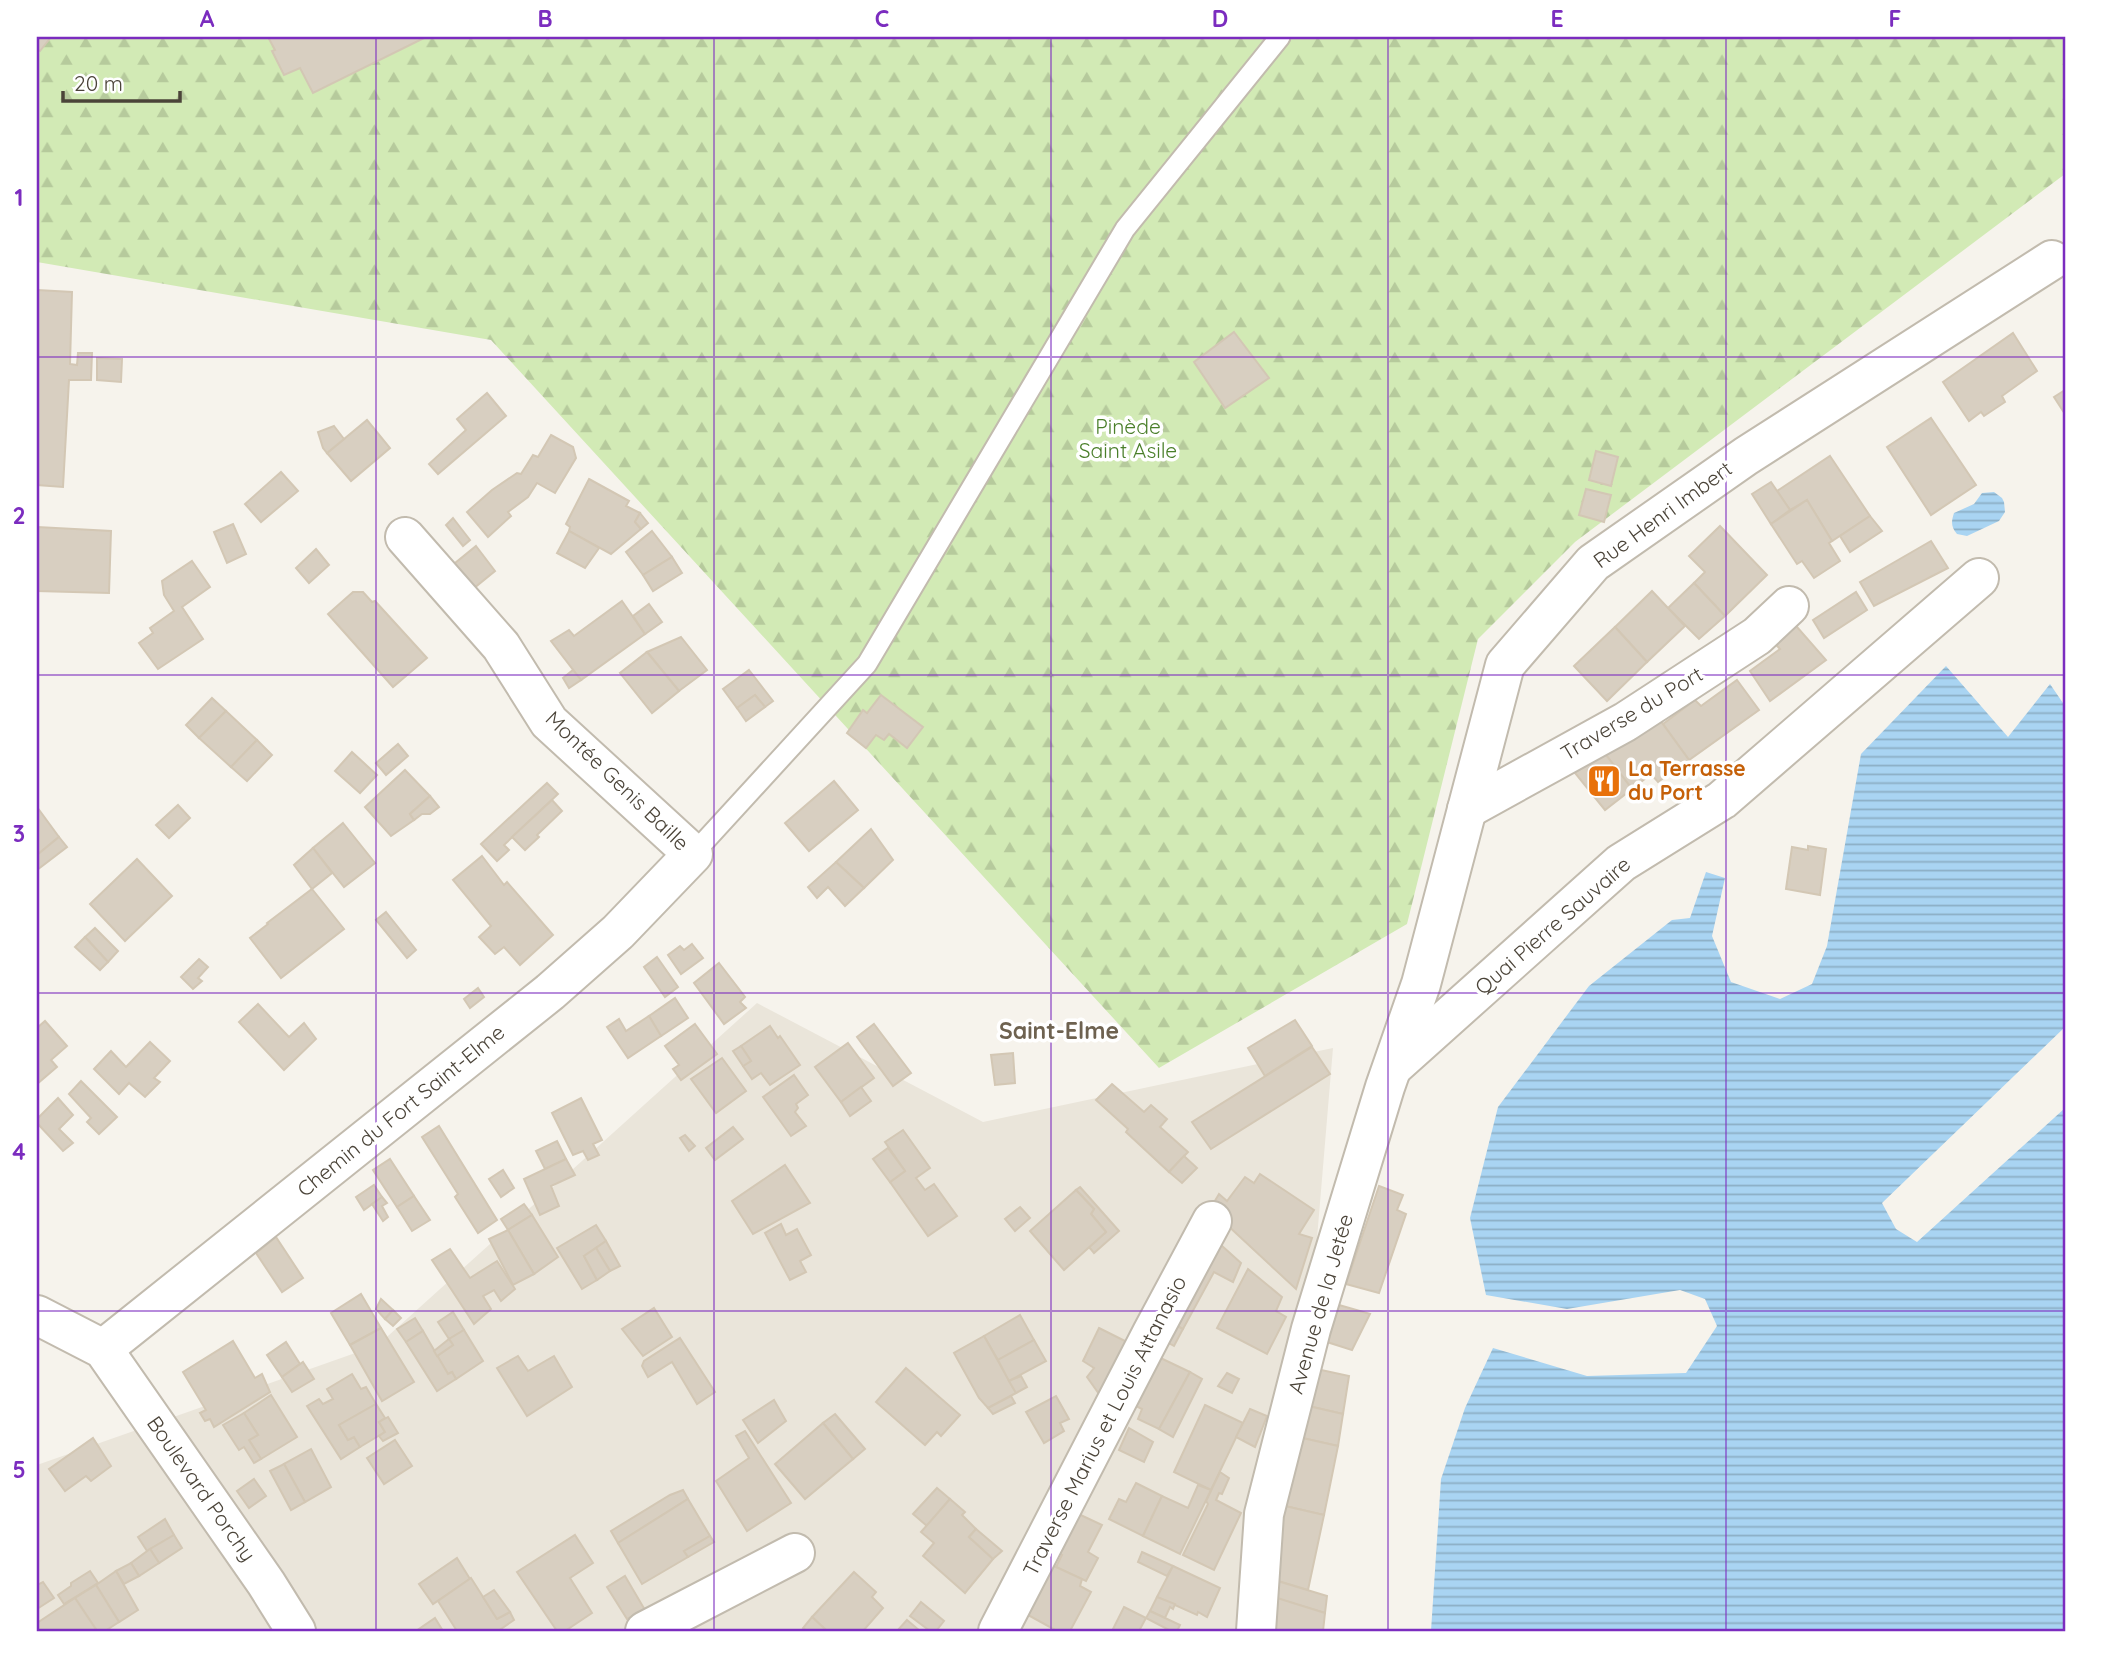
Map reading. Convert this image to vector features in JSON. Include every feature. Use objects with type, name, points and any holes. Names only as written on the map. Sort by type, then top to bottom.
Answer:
[{"type":"street","name":"Rue Henri Imbert","points":[[1421,984],[1505,664],[1593,563],[1746,456],[2052,260]]},
{"type":"street","name":"Montée Genis Baille","points":[[405,537],[501,646],[549,722],[691,857]]},
{"type":"street","name":"Quai Pierre Sauvaire","points":[[1391,1069],[1621,863],[1722,800],[1979,578]]},
{"type":"street","name":"Traverse du Port","points":[[1467,808],[1625,722],[1757,636],[1789,606]]},
{"type":"street","name":"Chemin du Fort Saint-Elme","points":[[103,1349],[550,992],[618,932],[691,857]]},
{"type":"street","name":"Avenue de la Jetée","points":[[1256,1631],[1264,1514],[1311,1329],[1391,1069],[1421,984]]},
{"type":"street","name":"Traverse Marius et Louis Attanasio","points":[[998,1631],[1212,1221]]},
{"type":"street","points":[[37,1315],[103,1349]]},
{"type":"street","name":"Boulevard Porchy","points":[[103,1349],[266,1583],[296,1631]]},
{"type":"street","points":[[645,1631],[795,1553]]},
{"type":"lane","points":[[691,857],[867,664],[1125,229],[1280,37]]},
{"type":"shaded area","points":[[757,1003],[983,1122],[1333,1048],[1284,1631],[37,1631],[37,1465],[378,1345]]},
{"type":"green space","name":"Pinède Saint Asile","points":[[37,37],[2065,37],[2065,174],[1575,542],[1478,639],[1407,924],[1159,1068],[491,340],[37,262]]},
{"type":"water","points":[[1994,492],[2004,502],[2005,512],[1999,521],[1967,536],[1957,534],[1952,524],[1954,513],[1974,504],[1982,493]]},
{"type":"water","points":[[1946,666],[2008,737],[2050,684],[2065,706],[2065,1027],[1882,1203],[1896,1229],[1917,1242],[2065,1108],[2065,1631],[1431,1631],[1441,1479],[1465,1408],[1493,1348],[1587,1376],[1686,1373],[1717,1326],[1705,1299],[1680,1290],[1567,1309],[1486,1295],[1470,1218],[1498,1107],[1589,986],[1672,920],[1690,918],[1706,872],[1725,878],[1712,936],[1731,982],[1780,999],[1812,984],[1827,946],[1861,754]]},
{"type":"building","points":[[37,37],[51,37],[40,51],[37,49]]},
{"type":"building","points":[[268,37],[426,37],[313,93],[300,68],[284,75]]},
{"type":"building","points":[[37,290],[72,292],[70,364],[77,365],[78,353],[92,353],[91,380],[69,380],[63,487],[37,485]]},
{"type":"building","points":[[1234,332],[1269,378],[1225,408],[1194,362]]},
{"type":"building","points":[[2013,333],[2037,371],[2002,396],[2005,402],[1984,416],[1981,412],[1969,421],[1943,382]]},
{"type":"building","points":[[97,358],[122,359],[121,382],[97,380]]},
{"type":"building","points":[[2065,390],[2065,414],[2054,397]]},
{"type":"building","points":[[487,393],[506,416],[438,474],[429,464],[466,430],[457,419]]},
{"type":"building","points":[[1931,418],[1976,485],[1931,515],[1887,447]]},
{"type":"building","points":[[367,420],[390,448],[351,481],[327,453]]},
{"type":"building","points":[[334,426],[344,439],[327,453],[318,432]]},
{"type":"building","points":[[551,435],[573,447],[576,458],[555,493],[537,483],[528,497],[508,512],[511,516],[488,537],[467,512],[492,490],[517,473],[521,474],[533,455],[538,457]]},
{"type":"building","points":[[1596,451],[1618,457],[1611,486],[1589,480]]},
{"type":"building","points":[[1830,456],[1870,516],[1832,541],[1807,500],[1790,510],[1777,491]]},
{"type":"building","points":[[281,472],[298,491],[261,522],[245,504]]},
{"type":"building","points":[[589,479],[629,501],[626,506],[640,513],[635,522],[641,529],[611,554],[569,531],[570,527],[566,524]]},
{"type":"building","points":[[1771,482],[1790,510],[1771,524],[1752,494]]},
{"type":"building","points":[[1586,489],[1611,495],[1604,522],[1579,515]]},
{"type":"building","points":[[1807,500],[1832,541],[1829,543],[1840,561],[1814,578],[1802,561],[1797,564],[1771,524]]},
{"type":"building","points":[[640,513],[648,523],[641,529],[635,522]]},
{"type":"building","points":[[1870,516],[1882,531],[1850,552],[1840,536]]},
{"type":"building","points":[[453,518],[470,540],[463,546],[446,525]]},
{"type":"building","points":[[233,524],[246,554],[227,563],[214,532]]},
{"type":"building","points":[[1720,526],[1767,575],[1725,616],[1694,583],[1705,572],[1689,556]]},
{"type":"building","points":[[37,527],[111,531],[109,593],[37,591]]},
{"type":"building","points":[[569,531],[599,548],[585,568],[557,553]]},
{"type":"building","points":[[652,531],[672,557],[643,575],[626,552]]},
{"type":"building","points":[[1931,541],[1948,568],[1874,606],[1860,582]]},
{"type":"building","points":[[476,546],[495,571],[468,593],[449,568]]},
{"type":"building","points":[[316,549],[329,565],[309,583],[296,568]]},
{"type":"building","points":[[672,557],[682,573],[653,591],[643,575]]},
{"type":"building","points":[[192,561],[210,587],[182,607],[203,639],[158,669],[139,643],[153,633],[150,628],[174,611],[164,595],[162,581]]},
{"type":"building","points":[[1694,583],[1725,616],[1699,639],[1668,608]]},
{"type":"building","points":[[1652,591],[1685,626],[1647,662],[1615,627]]},
{"type":"building","points":[[353,592],[363,592],[372,602],[375,601],[427,658],[393,687],[328,614]]},
{"type":"building","points":[[1856,592],[1867,610],[1824,638],[1813,620]]},
{"type":"building","points":[[622,601],[645,634],[581,680],[551,641],[569,630],[574,636]]},
{"type":"building","points":[[649,604],[662,622],[645,634],[633,616]]},
{"type":"building","points":[[1790,619],[1826,660],[1770,701],[1750,671],[1780,649],[1768,636]]},
{"type":"building","points":[[1615,627],[1647,662],[1607,701],[1574,666]]},
{"type":"building","points":[[681,637],[707,670],[679,691],[647,652]]},
{"type":"building","points":[[647,652],[679,691],[652,713],[620,673]]},
{"type":"building","points":[[573,670],[581,680],[569,688],[563,678]]},
{"type":"building","points":[[749,670],[773,701],[765,707],[755,695],[737,708],[723,689]]},
{"type":"building","points":[[1737,680],[1759,710],[1689,760],[1663,724],[1695,700],[1701,706]]},
{"type":"building","points":[[755,695],[765,707],[746,721],[737,708]]},
{"type":"building","points":[[881,695],[923,727],[907,748],[889,734],[884,740],[876,735],[866,748],[847,733],[863,710],[867,713]]},
{"type":"building","points":[[212,698],[226,711],[199,738],[186,725]]},
{"type":"building","points":[[226,711],[257,740],[231,767],[199,738]]},
{"type":"building","points":[[1657,716],[1689,760],[1658,782],[1651,774],[1632,789],[1603,751]]},
{"type":"building","points":[[257,740],[272,755],[247,781],[231,767]]},
{"type":"building","points":[[398,744],[408,756],[386,775],[376,763]]},
{"type":"building","name":"La Terrasse du Port","points":[[1603,751],[1632,789],[1605,810],[1575,773]]},
{"type":"building","points":[[352,752],[377,775],[360,793],[335,771]]},
{"type":"building","points":[[405,770],[430,796],[410,814],[414,820],[391,836],[365,807]]},
{"type":"building","points":[[834,781],[858,810],[809,851],[785,823]]},
{"type":"building","points":[[547,783],[558,794],[504,845],[509,850],[497,861],[481,844]]},
{"type":"building","points":[[430,796],[439,807],[414,820],[410,814]]},
{"type":"building","points":[[552,800],[562,811],[525,850],[512,837]]},
{"type":"building","points":[[178,805],[190,818],[169,838],[156,825]]},
{"type":"building","points":[[37,807],[59,837],[37,855]]},
{"type":"building","points":[[343,823],[375,863],[344,887],[313,848]]},
{"type":"building","points":[[871,829],[893,860],[864,888],[836,862]]},
{"type":"building","points":[[59,837],[67,847],[37,870],[37,855]]},
{"type":"building","points":[[1808,846],[1826,849],[1820,895],[1786,889],[1792,847],[1808,850]]},
{"type":"building","points":[[313,848],[332,873],[312,889],[294,865]]},
{"type":"building","points":[[482,856],[504,885],[507,882],[553,935],[520,965],[504,947],[495,954],[479,937],[491,926],[453,880]]},
{"type":"building","points":[[137,859],[172,896],[125,941],[90,904]]},
{"type":"building","points":[[836,862],[864,888],[845,906],[828,887],[817,898],[808,887]]},
{"type":"building","points":[[312,889],[344,929],[281,978],[250,938]]},
{"type":"building","points":[[386,912],[416,950],[407,958],[376,920]]},
{"type":"building","points":[[95,928],[118,951],[108,962],[85,937]]},
{"type":"building","points":[[85,937],[108,962],[100,970],[75,947]]},
{"type":"building","points":[[692,944],[703,958],[681,974],[668,955],[680,946],[684,950]]},
{"type":"building","points":[[657,957],[678,987],[665,997],[644,967]]},
{"type":"building","points":[[199,959],[208,967],[198,978],[202,981],[193,989],[181,977]]},
{"type":"building","points":[[719,963],[745,997],[740,1002],[746,1008],[724,1024],[694,983]]},
{"type":"building","points":[[478,988],[484,997],[470,1008],[464,999]]},
{"type":"building","points":[[675,998],[688,1018],[661,1036],[649,1016]]},
{"type":"building","points":[[258,1004],[289,1037],[304,1023],[316,1039],[284,1070],[239,1022]]},
{"type":"building","points":[[649,1016],[661,1036],[628,1058],[607,1027],[619,1019],[626,1031]]},
{"type":"building","points":[[1295,1020],[1312,1046],[1265,1076],[1248,1048]]},
{"type":"building","points":[[45,1021],[67,1046],[51,1060],[57,1067],[37,1084],[37,1028]]},
{"type":"building","points":[[695,1024],[717,1054],[681,1080],[673,1069],[679,1065],[665,1046]]},
{"type":"building","points":[[874,1024],[911,1073],[893,1086],[857,1037]]},
{"type":"building","points":[[770,1026],[800,1065],[770,1085],[761,1073],[752,1079],[743,1066],[751,1061],[741,1046]]},
{"type":"building","points":[[150,1042],[170,1061],[154,1078],[160,1082],[145,1097],[129,1083],[119,1094],[94,1069],[111,1051],[126,1067]]},
{"type":"building","points":[[848,1043],[874,1078],[841,1102],[815,1067]]},
{"type":"building","points":[[741,1046],[751,1061],[743,1066],[733,1051]]},
{"type":"building","points":[[1312,1047],[1330,1074],[1211,1149],[1192,1122]]},
{"type":"building","points":[[1013,1053],[1015,1083],[995,1085],[991,1055]]},
{"type":"building","points":[[722,1058],[746,1091],[716,1113],[691,1079]]},
{"type":"building","points":[[794,1075],[808,1095],[796,1104],[798,1108],[795,1112],[806,1126],[791,1136],[763,1097]]},
{"type":"building","points":[[81,1081],[117,1117],[99,1134],[87,1122],[91,1118],[69,1094]]},
{"type":"building","points":[[1112,1084],[1144,1112],[1151,1105],[1167,1119],[1160,1127],[1188,1152],[1169,1172],[1096,1100]]},
{"type":"building","points":[[861,1087],[871,1101],[850,1116],[841,1102]]},
{"type":"building","points":[[58,1098],[73,1115],[59,1129],[73,1143],[63,1151],[37,1123],[37,1119]]},
{"type":"building","points":[[581,1098],[602,1140],[593,1144],[599,1155],[588,1160],[583,1151],[573,1155],[552,1113]]},
{"type":"building","points":[[439,1126],[497,1220],[478,1233],[455,1197],[458,1194],[422,1137]]},
{"type":"building","points":[[733,1127],[743,1139],[715,1160],[706,1148]]},
{"type":"building","points":[[903,1130],[930,1168],[916,1178],[925,1190],[934,1184],[957,1216],[928,1236],[890,1182],[905,1171],[885,1142]]},
{"type":"building","points":[[685,1135],[695,1146],[689,1151],[680,1138]]},
{"type":"building","points":[[557,1141],[566,1159],[545,1169],[536,1151]]},
{"type":"building","points":[[888,1148],[905,1171],[890,1182],[873,1159]]},
{"type":"building","points":[[1184,1156],[1197,1168],[1182,1183],[1169,1172]]},
{"type":"building","points":[[390,1159],[414,1196],[397,1207],[373,1170]]},
{"type":"building","points":[[566,1159],[575,1175],[551,1186],[559,1206],[540,1215],[524,1179]]},
{"type":"building","points":[[785,1165],[810,1203],[753,1234],[732,1201]]},
{"type":"building","points":[[503,1170],[514,1188],[501,1197],[489,1179]]},
{"type":"building","points":[[1260,1174],[1314,1210],[1299,1234],[1312,1238],[1296,1289],[1210,1209],[1219,1194],[1227,1201],[1245,1177],[1254,1183]]},
{"type":"building","points":[[374,1185],[382,1197],[364,1210],[356,1197]]},
{"type":"building","points":[[1379,1186],[1403,1195],[1397,1210],[1406,1214],[1379,1293],[1346,1284]]},
{"type":"building","points":[[1080,1187],[1119,1231],[1094,1253],[1089,1247],[1106,1232],[1091,1214],[1094,1209],[1076,1190]]},
{"type":"building","points":[[1076,1190],[1094,1209],[1091,1214],[1106,1232],[1064,1270],[1030,1231]]},
{"type":"building","points":[[414,1196],[430,1220],[412,1231],[397,1207]]},
{"type":"building","points":[[382,1197],[387,1203],[382,1206],[388,1217],[383,1221],[372,1204]]},
{"type":"building","points":[[524,1204],[532,1215],[508,1230],[501,1219]]},
{"type":"building","points":[[1020,1207],[1030,1218],[1015,1231],[1005,1219]]},
{"type":"building","points":[[532,1215],[558,1257],[534,1274],[508,1230]]},
{"type":"building","points":[[781,1224],[786,1235],[797,1229],[811,1255],[800,1261],[806,1272],[790,1280],[765,1233]]},
{"type":"building","points":[[596,1225],[606,1241],[584,1256],[597,1280],[582,1289],[557,1248]]},
{"type":"building","points":[[508,1230],[534,1274],[513,1285],[489,1239]]},
{"type":"building","points":[[1211,1236],[1241,1263],[1233,1282],[1214,1272],[1183,1329],[1167,1321]]},
{"type":"building","points":[[276,1237],[303,1278],[282,1292],[256,1253]]},
{"type":"building","points":[[606,1241],[620,1266],[610,1271],[596,1248]]},
{"type":"building","points":[[596,1248],[610,1271],[597,1280],[584,1256]]},
{"type":"building","points":[[450,1249],[470,1278],[497,1261],[515,1289],[501,1301],[494,1290],[483,1296],[491,1309],[474,1324],[432,1260]]},
{"type":"building","points":[[1248,1269],[1282,1297],[1276,1311],[1286,1317],[1267,1354],[1217,1328]]},
{"type":"building","points":[[361,1294],[381,1328],[350,1345],[331,1313]]},
{"type":"building","points":[[381,1299],[393,1310],[385,1319],[376,1309]]},
{"type":"building","points":[[1339,1305],[1370,1314],[1352,1350],[1327,1342]]},
{"type":"building","points":[[654,1308],[672,1337],[643,1356],[622,1329]]},
{"type":"building","points":[[393,1310],[401,1318],[393,1326],[385,1319]]},
{"type":"building","points":[[453,1312],[464,1330],[449,1339],[438,1322]]},
{"type":"building","points":[[1020,1315],[1034,1340],[998,1360],[984,1336]]},
{"type":"building","points":[[415,1318],[423,1331],[406,1342],[397,1329]]},
{"type":"building","points":[[1167,1321],[1183,1329],[1174,1346],[1158,1337]]},
{"type":"building","points":[[381,1328],[414,1382],[382,1401],[350,1345]]},
{"type":"building","points":[[1099,1328],[1137,1347],[1109,1408],[1087,1377],[1094,1368],[1083,1361]]},
{"type":"building","points":[[464,1330],[483,1361],[456,1379],[452,1372],[448,1374],[437,1356],[453,1345],[449,1339]]},
{"type":"building","points":[[423,1331],[448,1374],[452,1372],[456,1379],[437,1391],[406,1342]]},
{"type":"building","points":[[984,1336],[1016,1393],[988,1408],[979,1398],[954,1353]]},
{"type":"building","points":[[680,1338],[715,1392],[697,1404],[672,1362],[648,1377],[642,1366],[644,1361]]},
{"type":"building","points":[[449,1339],[453,1345],[437,1356],[434,1351]]},
{"type":"building","points":[[1034,1340],[1046,1361],[1009,1381],[998,1360]]},
{"type":"building","points":[[233,1341],[255,1378],[262,1374],[270,1392],[214,1427],[210,1419],[205,1421],[200,1413],[206,1410],[183,1372]]},
{"type":"building","points":[[286,1342],[300,1364],[282,1377],[267,1355]]},
{"type":"building","points":[[1150,1353],[1190,1372],[1159,1429],[1138,1419],[1142,1409],[1134,1405]]},
{"type":"building","points":[[518,1356],[528,1371],[554,1356],[572,1387],[527,1416],[497,1368]]},
{"type":"building","points":[[303,1362],[314,1379],[292,1392],[282,1377]]},
{"type":"building","points":[[906,1368],[960,1415],[941,1436],[937,1432],[925,1445],[876,1402]]},
{"type":"building","points":[[1312,1368],[1349,1376],[1343,1414],[1304,1405]]},
{"type":"building","points":[[1190,1372],[1202,1379],[1173,1437],[1159,1429]]},
{"type":"building","points":[[1227,1373],[1239,1379],[1232,1393],[1218,1386]]},
{"type":"building","points":[[352,1374],[361,1389],[366,1387],[376,1404],[339,1425],[348,1440],[354,1437],[360,1447],[341,1459],[307,1406],[319,1399],[323,1404],[333,1399],[327,1389]]},
{"type":"building","points":[[1021,1376],[1027,1387],[1016,1393],[1009,1381]]},
{"type":"building","points":[[271,1395],[297,1437],[261,1459],[249,1440],[258,1435],[244,1413]]},
{"type":"building","points":[[1011,1396],[1015,1403],[993,1414],[988,1408]]},
{"type":"building","points":[[1056,1396],[1069,1419],[1060,1423],[1064,1431],[1044,1443],[1026,1412]]},
{"type":"building","points":[[774,1400],[786,1421],[758,1443],[743,1420]]},
{"type":"building","points":[[376,1404],[385,1418],[379,1422],[385,1432],[360,1447],[354,1437],[348,1440],[339,1425]]},
{"type":"building","points":[[1205,1405],[1243,1423],[1211,1490],[1174,1472]]},
{"type":"building","points":[[1304,1405],[1343,1414],[1338,1446],[1298,1437]]},
{"type":"building","points":[[1250,1409],[1267,1416],[1255,1447],[1236,1437]]},
{"type":"building","points":[[244,1413],[258,1435],[249,1440],[261,1459],[254,1463],[244,1447],[239,1450],[223,1425]]},
{"type":"building","points":[[835,1414],[865,1449],[853,1459],[823,1423]]},
{"type":"building","points":[[388,1417],[398,1433],[383,1441],[379,1436],[385,1432],[379,1422]]},
{"type":"building","points":[[823,1423],[853,1459],[805,1499],[775,1464]]},
{"type":"building","points":[[1129,1428],[1153,1442],[1144,1462],[1119,1450]]},
{"type":"building","points":[[745,1431],[791,1503],[747,1531],[716,1481],[749,1458],[736,1436]]},
{"type":"building","points":[[1298,1437],[1338,1446],[1324,1515],[1285,1506]]},
{"type":"building","points":[[93,1438],[111,1466],[91,1481],[86,1476],[65,1491],[49,1469]]},
{"type":"building","points":[[395,1440],[412,1466],[384,1484],[367,1458]]},
{"type":"building","points":[[311,1449],[331,1487],[305,1502],[284,1464]]},
{"type":"building","points":[[284,1464],[305,1502],[291,1510],[270,1471]]},
{"type":"building","points":[[1220,1472],[1229,1478],[1222,1494],[1219,1493],[1216,1500],[1241,1513],[1214,1570],[1183,1555]]},
{"type":"building","points":[[254,1479],[266,1496],[249,1508],[237,1491]]},
{"type":"building","points":[[1136,1483],[1162,1496],[1143,1536],[1109,1519],[1119,1499],[1126,1502]]},
{"type":"building","points":[[1198,1485],[1211,1490],[1180,1554],[1143,1536],[1162,1496],[1188,1508]]},
{"type":"building","points":[[937,1488],[950,1499],[927,1526],[913,1514]]},
{"type":"building","points":[[683,1490],[688,1499],[618,1543],[611,1531]]},
{"type":"building","points":[[688,1499],[710,1536],[684,1551],[688,1557],[642,1584],[618,1543]]},
{"type":"building","points":[[950,1499],[965,1512],[962,1515],[976,1529],[969,1537],[993,1559],[965,1593],[923,1556],[934,1543],[921,1532]]},
{"type":"building","points":[[1285,1506],[1324,1515],[1308,1590],[1271,1579]]},
{"type":"building","points":[[1070,1510],[1102,1525],[1088,1552],[1098,1558],[1086,1581],[1056,1567],[1062,1555],[1050,1548]]},
{"type":"building","points":[[165,1519],[174,1535],[147,1551],[138,1537]]},
{"type":"building","points":[[976,1529],[1002,1551],[993,1559],[969,1537]]},
{"type":"building","points":[[174,1535],[182,1548],[159,1563],[150,1549]]},
{"type":"building","points":[[575,1535],[593,1563],[570,1578],[592,1613],[565,1631],[557,1631],[517,1572]]},
{"type":"building","points":[[710,1536],[714,1542],[688,1557],[684,1551]]},
{"type":"building","points":[[150,1549],[159,1563],[139,1576],[131,1563]]},
{"type":"building","points":[[1142,1552],[1173,1566],[1167,1576],[1138,1562]]},
{"type":"building","points":[[457,1558],[470,1579],[433,1604],[419,1584]]},
{"type":"building","points":[[1043,1561],[1082,1579],[1080,1586],[1091,1592],[1070,1631],[1057,1631],[1019,1610]]},
{"type":"building","points":[[131,1563],[139,1576],[124,1584],[116,1571]]},
{"type":"building","points":[[1173,1566],[1220,1588],[1207,1617],[1157,1597]]},
{"type":"building","points":[[90,1571],[98,1583],[64,1604],[58,1595]]},
{"type":"building","points":[[116,1571],[138,1610],[119,1622],[96,1585]]},
{"type":"building","points":[[854,1572],[876,1592],[872,1597],[883,1608],[863,1631],[827,1631],[812,1617]]},
{"type":"building","points":[[625,1576],[645,1610],[627,1619],[607,1587]]},
{"type":"building","points":[[471,1578],[497,1619],[510,1612],[514,1620],[498,1631],[457,1631],[438,1601]]},
{"type":"building","points":[[1271,1579],[1327,1596],[1325,1613],[1269,1596]]},
{"type":"building","points":[[43,1582],[54,1598],[37,1609],[37,1585]]},
{"type":"building","points":[[96,1585],[119,1622],[105,1631],[97,1631],[75,1598]]},
{"type":"building","points":[[494,1590],[510,1612],[497,1619],[483,1597]]},
{"type":"building","points":[[1157,1597],[1175,1604],[1173,1609],[1170,1607],[1165,1618],[1150,1611]]},
{"type":"building","points":[[1274,1597],[1325,1613],[1323,1631],[1271,1631]]},
{"type":"building","points":[[75,1598],[97,1631],[37,1631],[37,1623]]},
{"type":"building","points":[[921,1602],[944,1621],[936,1631],[930,1631],[910,1616]]},
{"type":"building","points":[[1124,1607],[1146,1618],[1139,1631],[1112,1631]]},
{"type":"building","points":[[1150,1611],[1180,1625],[1177,1631],[1171,1631],[1146,1618]]},
{"type":"building","points":[[812,1617],[827,1631],[807,1631],[803,1628]]},
{"type":"building","points":[[435,1618],[443,1631],[416,1631]]},
{"type":"building","points":[[907,1620],[920,1631],[897,1631]]},
{"type":"place","name":"La Terrasse du Port","points":[[1604,781]]},
{"type":"district","name":"Saint-Elme","points":[[1059,1031]]}]
